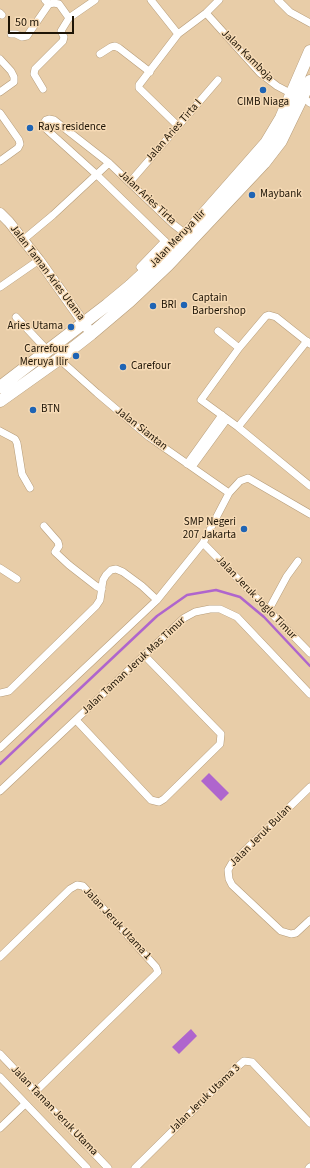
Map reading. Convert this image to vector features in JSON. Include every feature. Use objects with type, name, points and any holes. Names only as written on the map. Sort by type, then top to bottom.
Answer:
[{"type":"main road","name":"Jalan Meruya Ilir","points":[[0,387],[130,286],[168,244],[186,234],[266,144],[276,129],[302,98],[310,51]]},
{"type":"main road","name":"Jalan Meruya Ilir","points":[[0,402],[92,334],[168,265],[264,163],[280,141],[310,81]]},
{"type":"street","points":[[43,89],[34,74],[35,69],[63,41],[64,37],[61,31],[69,18],[95,0]]},
{"type":"street","points":[[151,0],[178,34]]},
{"type":"street","points":[[178,126],[139,88],[139,85],[178,34],[206,13],[219,0]]},
{"type":"street","points":[[278,0],[290,12],[310,23]]},
{"type":"street","points":[[11,34],[16,34],[22,37],[26,36],[47,2],[58,4],[69,18]]},
{"type":"street","name":"Jalan Kamboja","points":[[206,13],[260,73],[277,86],[302,98]]},
{"type":"street","points":[[100,54],[110,47],[115,46],[150,72]]},
{"type":"street","points":[[0,59],[14,78],[14,82],[0,92]]},
{"type":"street","name":"Jalan Aries Tirta I","points":[[130,182],[218,80]]},
{"type":"street","points":[[0,113],[19,140],[20,144],[18,148],[0,161]]},
{"type":"street","points":[[23,240],[53,215],[97,175],[108,163],[54,120],[46,120],[44,123],[45,128],[97,175]]},
{"type":"street","name":"Jalan Aries Tirta","points":[[108,163],[186,234]]},
{"type":"street","name":"Jalan Aries Tirta","points":[[97,175],[168,244]]},
{"type":"street","name":"Jalan Taman Aries Utama","points":[[0,213],[40,260],[92,334]]},
{"type":"street","points":[[140,267],[168,244]]},
{"type":"street","points":[[0,287],[40,260]]},
{"type":"street","points":[[238,427],[308,342],[270,314],[266,316],[239,348],[201,400],[238,427],[310,486]]},
{"type":"street","points":[[16,317],[48,351]]},
{"type":"street","points":[[218,331],[239,348]]},
{"type":"street","name":"Jalan Siantan","points":[[59,359],[97,394],[149,436],[229,493]]},
{"type":"street","points":[[190,465],[225,417]]},
{"type":"street","points":[[0,431],[15,439],[22,474],[30,488]]},
{"type":"street","points":[[1,744],[156,600],[203,543],[229,493],[240,482],[248,478],[310,514]]},
{"type":"street","points":[[44,526],[58,542],[59,546],[55,552],[85,578],[102,589]]},
{"type":"street","name":"Jalan Jeruk Joglo Timur","points":[[203,543],[310,654]]},
{"type":"street","points":[[268,610],[287,576],[298,561]]},
{"type":"street","points":[[0,568],[17,579]]},
{"type":"street","points":[[0,693],[9,691],[96,606],[100,600],[103,580],[106,574],[111,570],[120,570],[142,586],[156,600]]},
{"type":"street","name":"Jalan Taman Jeruk Mas Timur","points":[[0,791],[184,618],[195,612],[220,609],[236,617],[310,694]]},
{"type":"street","points":[[76,720],[150,800],[159,802],[164,799],[220,744],[221,734],[144,655]]},
{"type":"street","name":"Jalan Jeruk Bulan","points":[[310,787],[232,863],[228,870],[229,879],[232,885],[281,931],[296,934],[310,920]]},
{"type":"street","name":"Jalan Jeruk Utama 1","points":[[0,957],[70,889],[77,885],[83,886],[156,967],[158,972],[35,1092]]},
{"type":"street","name":"Jalan Taman Jeruk Utama","points":[[0,1054],[108,1168]]},
{"type":"street","name":"Jalan Jeruk Utama 3","points":[[135,1168],[244,1061],[252,1062],[310,1123]]},
{"type":"street","name":"Jalan Taman Jeruk Utama","points":[[0,1078],[87,1168]]},
{"type":"street","points":[[0,1128],[26,1104]]},
{"type":"shaded area","points":[[209,773],[229,793],[221,801],[201,781]]},
{"type":"shaded area","points":[[191,1029],[197,1036],[179,1054],[172,1047]]},
{"type":"waterway","points":[[0,764],[157,616],[187,595],[216,590],[240,597],[264,617],[310,666]]},
{"type":"place","name":"CIMB Niaga","points":[[263,90]]},
{"type":"place","name":"Rays residence","points":[[30,128]]},
{"type":"place","name":"Maybank","points":[[252,195]]},
{"type":"place","name":"Captain Barbershop","points":[[184,305]]},
{"type":"place","name":"BRI","points":[[153,306]]},
{"type":"place","name":"Aries Utama","points":[[71,327]]},
{"type":"place","name":"Carrefour Meruya Ilir","points":[[76,356]]},
{"type":"place","name":"Carefour","points":[[123,367]]},
{"type":"place","name":"BTN","points":[[33,410]]},
{"type":"place","name":"SMP Negeri 207 Jakarta","points":[[244,529]]}]
